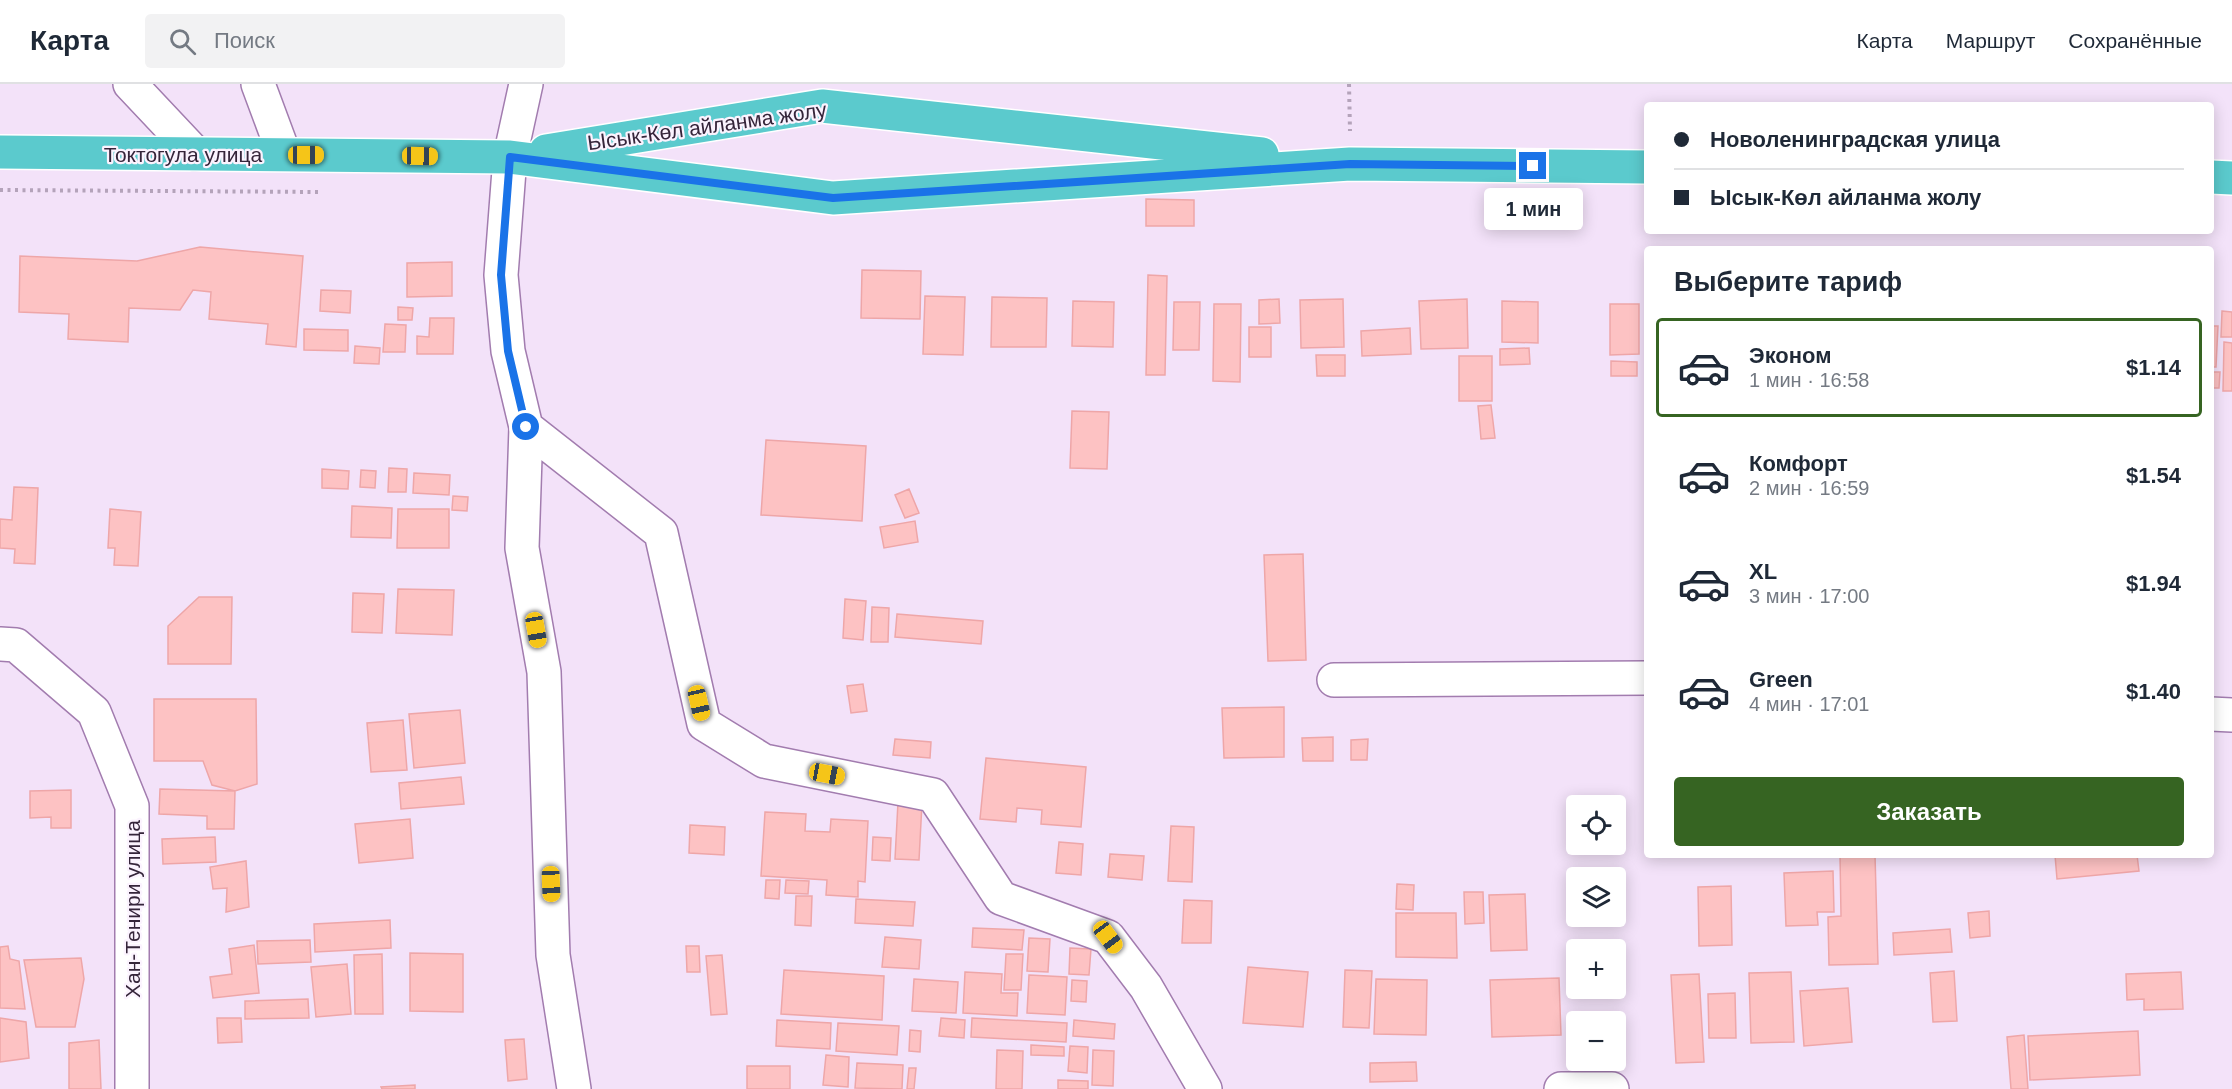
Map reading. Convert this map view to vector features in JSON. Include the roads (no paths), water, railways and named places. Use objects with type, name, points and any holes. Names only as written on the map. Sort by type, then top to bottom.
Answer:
[{"type":"highway","name":"Ысык-Көл айланма жолу","points":[[510,157],[822,106],[1350,164]]},
{"type":"highway","name":"Токтогула улица","points":[[0,152],[510,157]]},
{"type":"highway","name":"Ысык-Көл айланма жолу","points":[[510,157],[833,198],[1350,164],[1644,167]]},
{"type":"highway","points":[[2214,177],[2232,178]]},
{"type":"street","points":[[130,84],[196,154]]},
{"type":"street","points":[[258,84],[284,154]]},
{"type":"street","points":[[526,84],[510,157],[501,275],[508,351],[526,427],[522,548],[543,672],[553,955],[574,1089]]},
{"type":"street","points":[[526,427],[661,533],[704,724],[764,761],[933,795],[1001,898],[1108,937],[1146,987],[1205,1089]]},
{"type":"street","name":"Хан-Тенири улица","points":[[0,644],[16,645],[94,712],[132,806],[132,1089]]},
{"type":"street","points":[[1334,680],[1644,678]]},
{"type":"street","points":[[2214,714],[2232,715]]},
{"type":"street","points":[[1561,1089],[1612,1089]]}]
